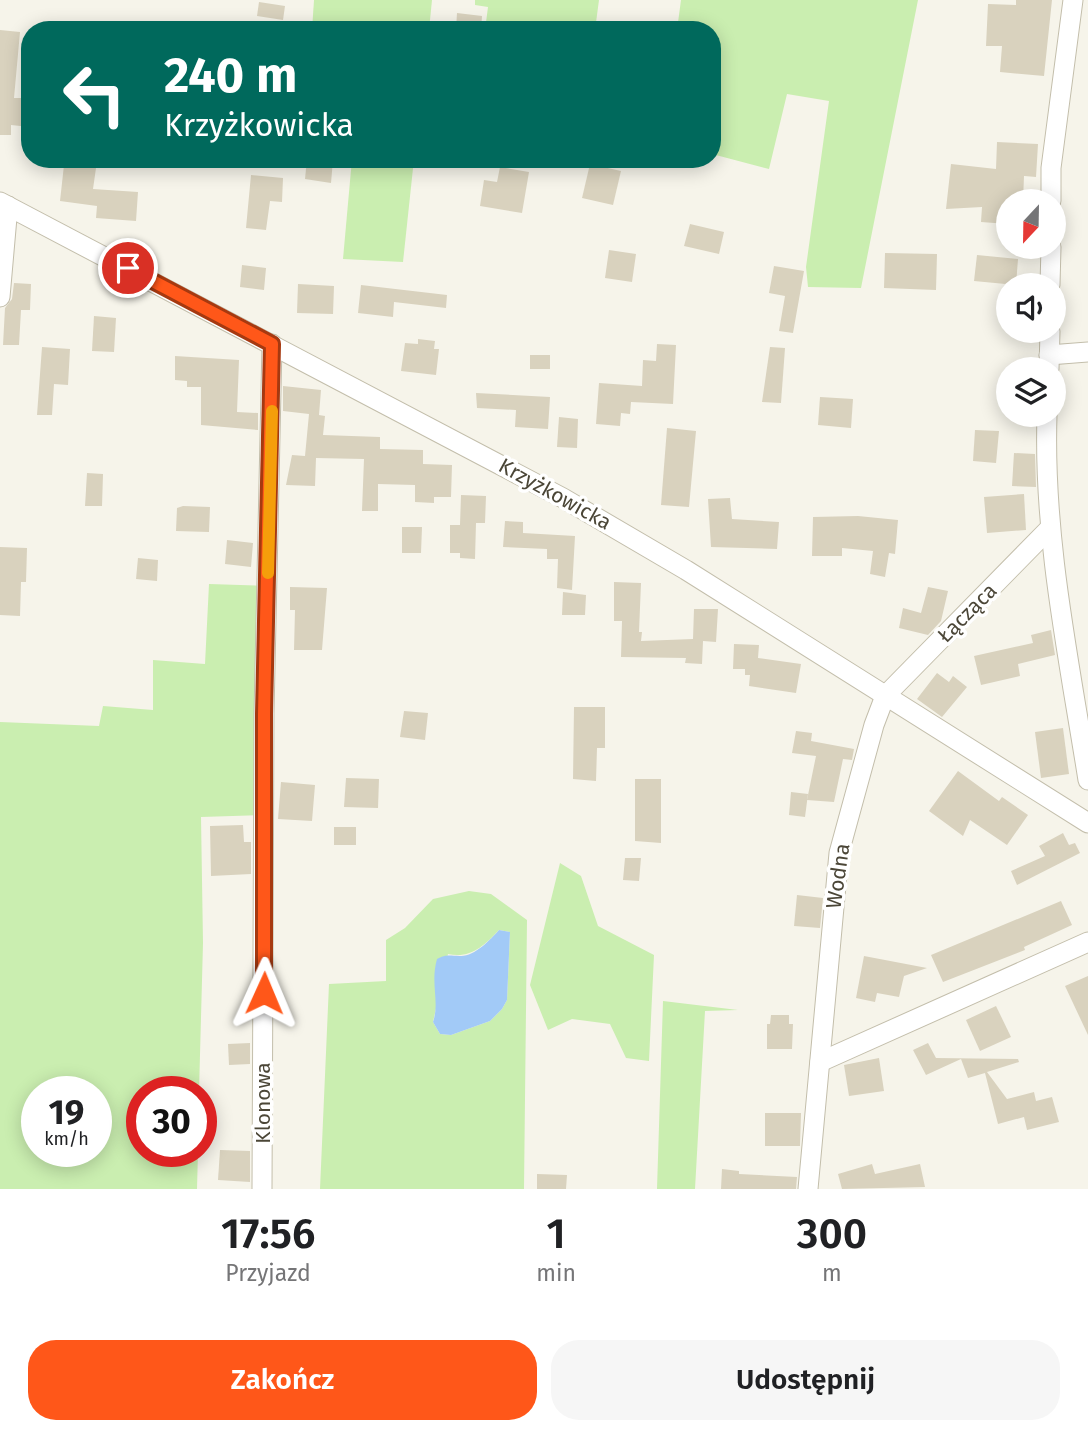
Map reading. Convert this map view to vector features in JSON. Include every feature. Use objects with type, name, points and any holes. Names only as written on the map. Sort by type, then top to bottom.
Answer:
[{"type":"street","points":[[1051,189],[1051,168],[1073,0]]},
{"type":"street","points":[[0,297],[4,204]]},
{"type":"street","name":"Krzyżkowicka","points":[[4,204],[563,498],[686,569],[1088,823]]},
{"type":"street","name":"Klonowa","points":[[262,1189],[264,714],[272,344]]},
{"type":"street","points":[[1066,358],[1088,352]]},
{"type":"street","points":[[1047,427],[1045,472],[1049,530],[1088,780]]},
{"type":"street","name":"Łącząca","points":[[886,696],[1049,530]]},
{"type":"street","name":"Wodna","points":[[808,1189],[839,853],[874,725],[886,696]]},
{"type":"street","points":[[820,1062],[1088,942]]},
{"type":"green space","points":[[314,0],[432,0],[430,21],[313,21]]},
{"type":"green space","points":[[475,0],[599,0],[596,21],[486,21],[488,7],[475,5]]},
{"type":"green space","points":[[681,0],[918,0],[861,288],[808,287],[806,267],[829,101],[787,94],[769,169],[721,156],[721,21],[678,21]]},
{"type":"green space","points":[[351,168],[413,168],[403,262],[343,259]]},
{"type":"green space","points":[[209,584],[267,586],[264,815],[201,817],[203,943],[199,1076],[126,1076],[126,1167],[198,1167],[197,1189],[0,1189],[0,722],[99,726],[103,706],[153,710],[153,660],[205,664]]},
{"type":"green space","points":[[560,863],[581,876],[598,926],[654,955],[649,1061],[626,1058],[610,1024],[572,1019],[548,1030],[530,985]]},
{"type":"green space","points":[[469,891],[491,894],[527,920],[524,1189],[320,1189],[329,984],[386,981],[386,940],[405,928],[433,899]],"holes":[[[499,930],[510,932],[507,1000],[502,1009],[490,1021],[451,1035],[440,1034],[433,1022],[448,954],[470,953]]]},
{"type":"green space","points":[[663,1001],[738,1010],[705,1011],[695,1189],[657,1189]]},
{"type":"water","points":[[499,930],[510,932],[507,1000],[502,1009],[490,1021],[451,1035],[440,1034],[433,1022],[437,959],[471,954]]},
{"type":"building","points":[[1016,0],[1052,0],[1044,76],[1000,72],[1002,46],[986,46],[988,4],[1016,5]]},
{"type":"building","points":[[259,2],[285,6],[283,20],[257,16]]},
{"type":"building","points":[[457,13],[482,16],[482,21],[457,21]]},
{"type":"building","points":[[0,30],[20,32],[14,98],[21,98],[21,126],[11,125],[11,135],[0,135]]},
{"type":"building","points":[[997,142],[1038,144],[1036,177],[1024,176],[1023,189],[996,189],[996,223],[981,222],[982,207],[946,209],[951,164],[996,169]]},
{"type":"building","points":[[64,168],[96,168],[93,189],[138,192],[136,221],[96,218],[97,206],[60,201]]},
{"type":"building","points":[[306,168],[332,168],[331,183],[305,179]]},
{"type":"building","points":[[500,168],[529,172],[522,213],[480,206],[484,180],[497,182]]},
{"type":"building","points":[[589,168],[621,171],[613,205],[582,198]]},
{"type":"building","points":[[251,175],[283,178],[282,202],[270,201],[266,230],[246,228]]},
{"type":"building","points":[[690,224],[724,232],[719,254],[684,246]]},
{"type":"building","points":[[609,250],[636,254],[632,282],[605,278]]},
{"type":"building","points":[[885,253],[937,254],[936,290],[884,288]]},
{"type":"building","points":[[977,255],[996,257],[996,259],[1018,259],[1017,273],[996,273],[996,283],[974,281]]},
{"type":"building","points":[[242,265],[266,268],[264,290],[240,287]]},
{"type":"building","points":[[774,266],[804,271],[793,333],[779,331],[785,296],[769,293]]},
{"type":"building","points":[[14,283],[31,284],[30,310],[21,310],[19,345],[3,345],[5,308],[12,299]]},
{"type":"building","points":[[298,284],[334,286],[333,314],[297,313]]},
{"type":"building","points":[[361,285],[447,295],[446,308],[394,302],[393,317],[358,313]]},
{"type":"building","points":[[94,316],[116,318],[114,352],[92,351]]},
{"type":"building","points":[[418,339],[435,341],[434,349],[439,349],[436,375],[401,371],[405,343],[418,344]]},
{"type":"building","points":[[657,344],[676,345],[673,404],[631,402],[630,414],[621,413],[620,426],[596,424],[599,383],[642,386],[643,360],[656,361]]},
{"type":"building","points":[[42,347],[70,349],[68,385],[54,384],[52,415],[37,415]]},
{"type":"building","points":[[770,347],[785,348],[781,403],[762,402]]},
{"type":"building","points":[[530,355],[550,355],[550,369],[530,369]]},
{"type":"building","points":[[175,356],[239,360],[237,412],[258,413],[258,430],[201,425],[201,387],[187,387],[187,381],[175,380]]},
{"type":"building","points":[[283,386],[321,390],[319,415],[325,416],[323,435],[380,437],[380,449],[423,450],[423,464],[452,465],[451,497],[434,497],[434,503],[415,502],[415,485],[378,484],[378,511],[362,511],[364,459],[316,458],[315,486],[286,485],[292,455],[305,456],[309,414],[283,411]]},
{"type":"building","points":[[476,393],[550,397],[548,429],[515,427],[516,410],[477,408]]},
{"type":"building","points":[[820,397],[853,399],[851,428],[818,425]]},
{"type":"building","points":[[559,417],[578,419],[577,448],[557,447]]},
{"type":"building","points":[[667,428],[696,431],[689,507],[661,505]]},
{"type":"building","points":[[975,430],[999,431],[996,463],[973,461]]},
{"type":"building","points":[[1014,453],[1035,454],[1036,487],[1012,486]]},
{"type":"building","points":[[87,473],[103,474],[102,506],[85,506]]},
{"type":"building","points":[[1024,494],[1026,530],[987,533],[984,497]]},
{"type":"building","points":[[461,495],[486,496],[485,523],[476,523],[475,559],[460,558],[460,553],[450,553],[450,525],[460,525]]},
{"type":"building","points":[[730,498],[732,519],[779,522],[777,549],[711,547],[708,499]]},
{"type":"building","points":[[210,507],[209,532],[176,531],[177,508]]},
{"type":"building","points":[[858,516],[898,520],[895,554],[889,553],[885,577],[870,574],[873,551],[842,548],[842,556],[812,556],[813,517]]},
{"type":"building","points":[[505,521],[523,522],[523,533],[575,536],[572,590],[557,588],[558,559],[547,559],[547,549],[503,547]]},
{"type":"building","points":[[402,527],[422,527],[421,553],[402,553]]},
{"type":"building","points":[[227,540],[253,543],[251,567],[225,564]]},
{"type":"building","points":[[0,547],[27,548],[26,582],[21,582],[20,616],[0,615]]},
{"type":"building","points":[[138,558],[158,560],[157,581],[136,579]]},
{"type":"building","points":[[614,582],[641,583],[641,641],[693,639],[694,609],[718,609],[716,642],[703,641],[702,664],[685,663],[686,658],[621,657],[622,621],[614,621]]},
{"type":"building","points":[[290,587],[327,588],[322,650],[294,650],[295,610],[290,610]]},
{"type":"building","points":[[928,587],[948,591],[941,621],[928,635],[899,628],[903,608],[921,613]]},
{"type":"building","points":[[563,592],[586,595],[585,615],[562,615]]},
{"type":"building","points":[[1051,630],[1055,655],[1018,664],[1020,676],[981,685],[974,656],[1033,643],[1031,635]]},
{"type":"building","points":[[734,644],[759,645],[758,658],[801,664],[796,693],[749,686],[750,675],[745,675],[745,669],[733,669]]},
{"type":"building","points":[[937,673],[949,682],[953,676],[967,687],[942,717],[917,699]]},
{"type":"building","points":[[574,707],[605,707],[605,748],[597,748],[596,781],[573,779]]},
{"type":"building","points":[[404,711],[428,713],[425,740],[400,737]]},
{"type":"building","points":[[1063,728],[1069,774],[1041,778],[1035,732]]},
{"type":"building","points":[[796,731],[812,733],[811,741],[854,749],[852,760],[843,759],[834,802],[807,800],[816,756],[792,753]]},
{"type":"building","points":[[958,771],[999,801],[1002,797],[1028,815],[1007,845],[970,820],[963,836],[929,811]]},
{"type":"building","points":[[346,778],[379,779],[378,808],[344,807]]},
{"type":"building","points":[[635,779],[661,779],[661,843],[635,841]]},
{"type":"building","points":[[281,782],[315,785],[312,821],[278,819]]},
{"type":"building","points":[[791,792],[808,794],[805,817],[789,815]]},
{"type":"building","points":[[243,825],[244,842],[251,842],[251,874],[211,876],[210,826]]},
{"type":"building","points":[[334,827],[356,827],[356,845],[334,845]]},
{"type":"building","points":[[1063,833],[1069,845],[1075,843],[1080,853],[1017,885],[1011,871],[1045,856],[1039,846]]},
{"type":"building","points":[[625,858],[641,858],[639,881],[623,880]]},
{"type":"building","points":[[797,895],[823,898],[820,928],[794,926]]},
{"type":"building","points":[[1061,901],[1072,925],[1024,947],[1025,950],[943,982],[931,955]]},
{"type":"building","points":[[864,956],[927,968],[904,976],[899,997],[877,993],[875,1002],[856,998]]},
{"type":"building","points":[[1088,976],[1088,1035],[1065,986]]},
{"type":"building","points":[[996,1006],[1011,1037],[980,1051],[966,1020]]},
{"type":"building","points":[[771,1015],[789,1015],[789,1024],[793,1024],[792,1049],[767,1049],[767,1024],[770,1024]]},
{"type":"building","points":[[250,1043],[250,1064],[229,1065],[228,1044]]},
{"type":"building","points":[[928,1043],[936,1058],[1018,1059],[1019,1062],[987,1072],[1007,1099],[1034,1092],[1036,1101],[1052,1097],[1059,1122],[1027,1130],[1024,1117],[998,1124],[985,1073],[968,1078],[961,1059],[926,1075],[913,1050]]},
{"type":"building","points":[[879,1058],[884,1091],[849,1096],[844,1065]]},
{"type":"building","points":[[765,1113],[801,1113],[800,1146],[765,1146]]},
{"type":"building","points":[[220,1150],[250,1151],[250,1182],[218,1180]]},
{"type":"building","points":[[872,1164],[875,1174],[920,1164],[925,1187],[842,1189],[838,1174]]},
{"type":"building","points":[[722,1169],[739,1171],[739,1174],[797,1177],[796,1189],[721,1189]]},
{"type":"building","points":[[537,1174],[567,1175],[566,1189],[537,1189]]},
{"type":"slow traffic","points":[[268,573],[272,411]]},
{"type":"route","points":[[128,268],[272,344],[264,714],[264,993]]}]
